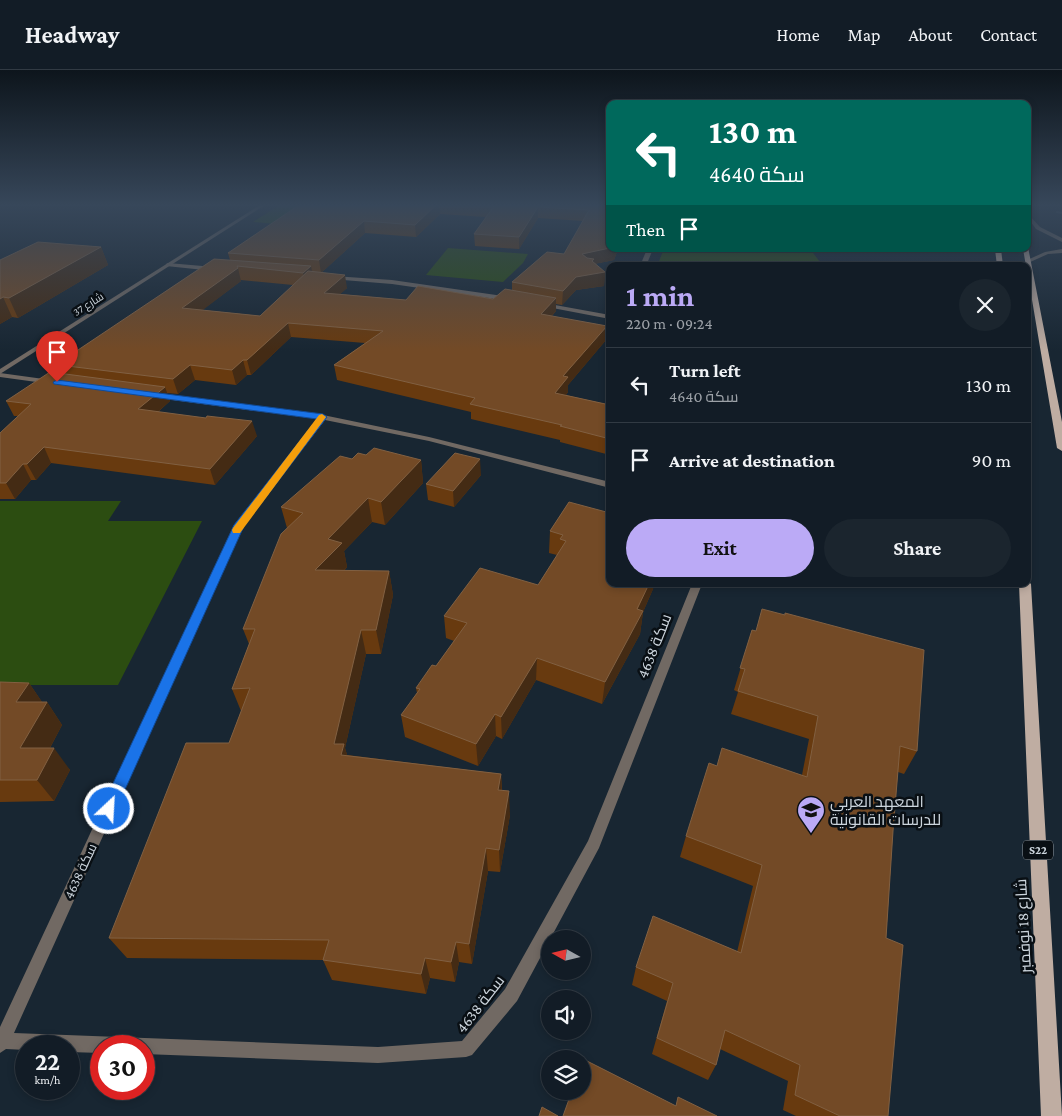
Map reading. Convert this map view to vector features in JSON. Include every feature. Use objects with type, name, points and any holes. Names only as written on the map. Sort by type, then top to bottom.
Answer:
[{"type":"main road","points":[[1027,254],[1028,261]]},
{"type":"main road","points":[[1031,278],[1062,448]]},
{"type":"main road","name":"شارع 18 نوفمبر","points":[[1025,587],[1052,1116]]},
{"type":"street","name":"شارع 37","points":[[0,373],[186,254]]},
{"type":"street","points":[[1028,261],[1044,254]]},
{"type":"street","points":[[168,265],[226,270]]},
{"type":"street","points":[[324,277],[392,282],[517,300]]},
{"type":"street","points":[[536,303],[606,315]]},
{"type":"street","points":[[0,373],[59,383]]},
{"type":"street","points":[[147,394],[323,417],[429,439],[606,484]]},
{"type":"street","name":"سكة 4638","points":[[323,417],[239,525],[1,1043],[378,1055],[466,1049],[511,996],[594,844],[696,587]]},
{"type":"green space","points":[[443,254],[528,254],[523,263],[503,282],[426,275]]},
{"type":"green space","points":[[662,254],[814,254],[820,262],[659,262]]},
{"type":"green space","points":[[0,501],[121,501],[108,521],[202,521],[118,685],[0,685]]},
{"type":"building","points":[[13,254],[89,254],[9,298],[3,297],[0,299],[0,260]]},
{"type":"building","points":[[239,254],[326,254],[319,260]]},
{"type":"building","points":[[545,254],[583,254],[587,258],[594,259],[592,261],[605,272],[576,277],[563,291],[512,282]]},
{"type":"building","points":[[214,259],[311,266],[303,273],[237,266],[238,268],[182,308],[260,316],[308,271],[345,275],[324,293],[406,300],[418,286],[493,299],[505,289],[556,298],[541,314],[606,326],[563,376],[568,377],[555,393],[606,404],[606,438],[560,426],[562,425],[470,404],[475,398],[334,365],[383,331],[288,323],[247,360],[243,360],[232,370],[190,365],[173,379],[59,365],[71,357],[69,356]]},
{"type":"building","points":[[50,372],[165,387],[138,409],[206,418],[207,416],[252,421],[210,469],[44,447],[27,464],[23,464],[6,483],[0,483],[0,433],[31,404],[6,401]]},
{"type":"building","points":[[374,448],[421,460],[381,502],[368,498],[328,539],[342,543],[315,570],[389,571],[376,630],[361,630],[334,744],[344,744],[341,755],[501,774],[498,790],[509,791],[499,850],[486,848],[469,944],[456,942],[451,962],[425,958],[421,974],[323,960],[329,940],[109,938],[186,743],[229,743],[250,688],[232,689],[255,629],[243,629],[281,534],[303,513],[281,507],[340,456],[352,459],[358,453],[366,455]]},
{"type":"building","points":[[455,453],[480,459],[453,491],[426,484]]},
{"type":"building","points":[[569,502],[606,512],[606,587],[648,587],[637,609],[643,611],[605,682],[537,658],[501,717],[495,714],[476,744],[401,715],[420,689],[416,688],[432,665],[436,666],[467,623],[444,616],[480,568],[538,585],[566,541],[560,539],[563,535],[550,531]]},
{"type":"building","points":[[762,609],[785,615],[785,613],[924,650],[917,751],[900,746],[893,831],[886,938],[903,945],[888,1116],[840,1116],[795,1095],[800,1065],[725,1030],[716,1065],[657,1038],[673,983],[636,967],[653,916],[741,953],[762,865],[686,836],[709,763],[717,766],[722,748],[807,777],[818,716],[738,691],[745,669],[740,668],[752,630],[756,631]]},
{"type":"building","points":[[0,682],[29,683],[16,702],[47,702],[20,748],[54,748],[37,780],[0,780]]},
{"type":"building","points":[[591,1063],[676,1106],[678,1097],[717,1116],[563,1116],[569,1100],[591,1100]]},
{"type":"building","points":[[542,1107],[558,1116],[539,1116]]},
{"type":"slow traffic","points":[[237,530],[322,417]]},
{"type":"place","name":"المعهد العربي للدرسات القانونية","points":[[811,834]]},
{"type":"route","points":[[57,382],[323,417],[239,525],[109,809]]}]
